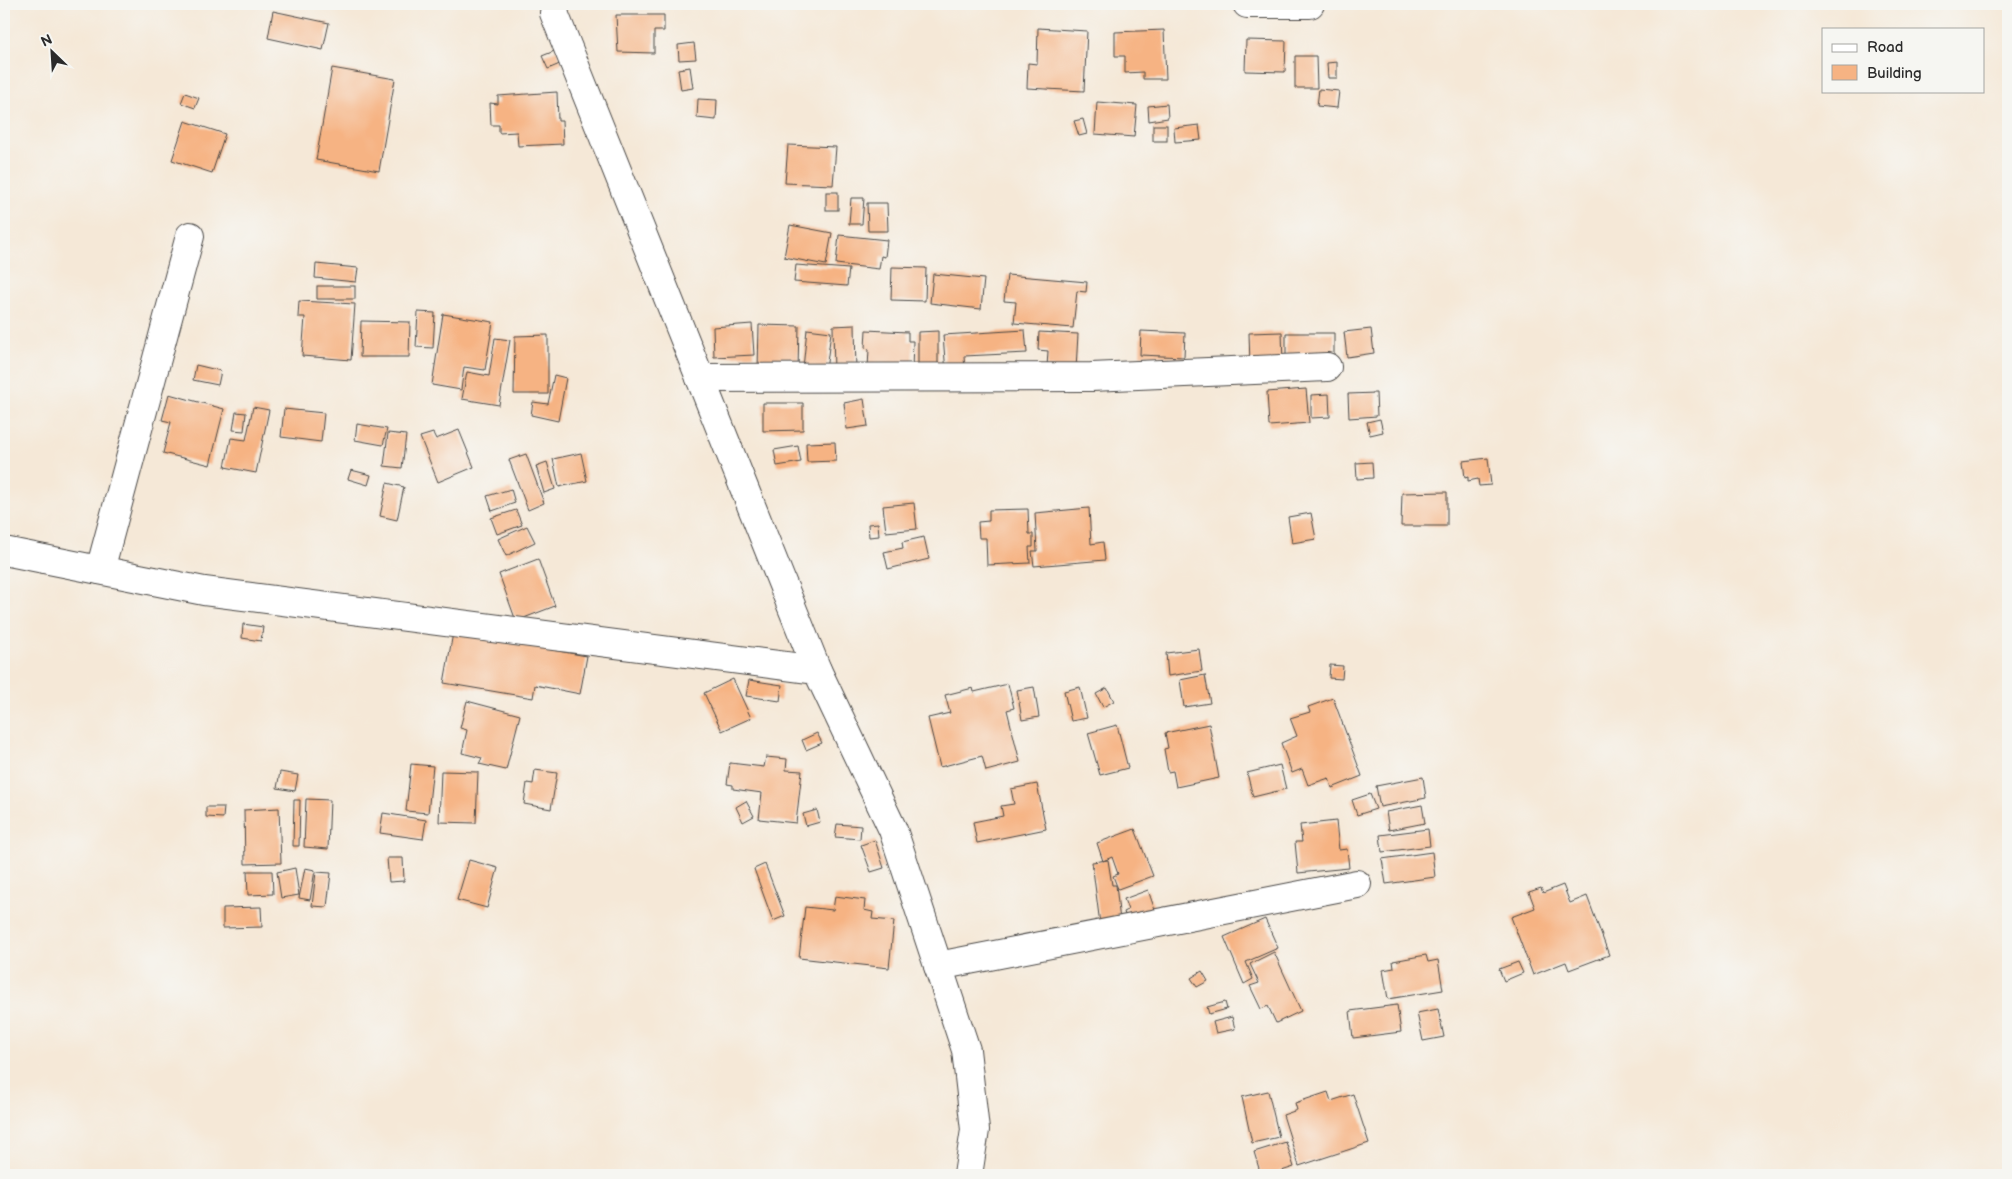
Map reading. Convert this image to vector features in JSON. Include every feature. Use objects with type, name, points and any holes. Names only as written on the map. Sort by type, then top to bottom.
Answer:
[{"type":"street","points":[[556,4],[554,13],[817,670],[893,830],[966,1050],[976,1130],[968,1175]]},
{"type":"street","points":[[1248,4],[1310,4]]},
{"type":"street","points":[[100,570],[190,236]]},
{"type":"street","points":[[700,378],[1091,376],[1327,367]]},
{"type":"street","points":[[4,550],[204,591],[817,670]]},
{"type":"street","points":[[938,966],[1358,884]]},
{"type":"building","points":[[273,11],[329,23],[323,50],[268,38]]},
{"type":"building","points":[[616,15],[664,15],[664,31],[654,31],[654,53],[618,52]]},
{"type":"building","points":[[1038,28],[1087,31],[1084,91],[1027,88],[1028,63],[1037,64]]},
{"type":"building","points":[[1164,30],[1166,79],[1143,79],[1143,72],[1125,73],[1125,56],[1115,56],[1115,32]]},
{"type":"building","points":[[1246,40],[1286,41],[1285,72],[1245,71]]},
{"type":"building","points":[[694,43],[696,59],[679,60],[678,45]]},
{"type":"building","points":[[557,50],[562,63],[548,69],[542,56]]},
{"type":"building","points":[[1295,56],[1316,56],[1317,88],[1295,88]]},
{"type":"building","points":[[1337,62],[1337,78],[1328,78],[1327,63]]},
{"type":"building","points":[[690,67],[693,88],[681,90],[678,69]]},
{"type":"building","points":[[332,68],[395,79],[379,171],[316,160]]},
{"type":"building","points":[[1319,89],[1339,91],[1337,108],[1317,106]]},
{"type":"building","points":[[557,92],[558,121],[562,121],[563,144],[518,146],[517,132],[499,133],[499,125],[491,125],[490,103],[498,104],[498,96]]},
{"type":"building","points":[[185,93],[199,98],[195,108],[181,103]]},
{"type":"building","points":[[698,99],[717,100],[716,120],[697,118]]},
{"type":"building","points":[[1097,102],[1137,105],[1134,137],[1095,134]]},
{"type":"building","points":[[1167,104],[1168,118],[1149,121],[1148,106]]},
{"type":"building","points":[[1083,119],[1087,134],[1079,136],[1074,121]]},
{"type":"building","points":[[185,121],[225,134],[212,173],[172,160]]},
{"type":"building","points":[[1153,125],[1167,125],[1167,141],[1153,141]]},
{"type":"building","points":[[1199,125],[1201,140],[1175,142],[1174,128]]},
{"type":"building","points":[[788,145],[836,147],[833,185],[785,183]]},
{"type":"building","points":[[826,192],[838,192],[838,210],[826,210]]},
{"type":"building","points":[[851,198],[864,198],[862,224],[849,224]]},
{"type":"building","points":[[867,203],[887,203],[888,231],[868,231]]},
{"type":"building","points":[[790,225],[832,233],[826,265],[784,257]]},
{"type":"building","points":[[839,235],[887,240],[885,257],[881,256],[879,269],[836,264]]},
{"type":"building","points":[[316,264],[358,268],[356,282],[315,278]]},
{"type":"building","points":[[796,265],[849,269],[847,286],[794,282]]},
{"type":"building","points":[[892,267],[926,268],[925,301],[891,300]]},
{"type":"building","points":[[933,274],[984,279],[981,309],[930,303]]},
{"type":"building","points":[[1007,275],[1087,282],[1086,292],[1077,291],[1073,328],[1014,323],[1016,302],[1004,301]]},
{"type":"building","points":[[317,286],[355,286],[355,299],[317,299]]},
{"type":"building","points":[[299,301],[355,304],[351,360],[302,356],[305,317],[298,317]]},
{"type":"building","points":[[418,312],[435,313],[433,348],[416,347]]},
{"type":"building","points":[[443,314],[493,322],[485,370],[464,367],[461,390],[432,385]]},
{"type":"building","points":[[361,321],[410,322],[409,357],[360,357]]},
{"type":"building","points":[[752,324],[754,355],[714,357],[713,327]]},
{"type":"building","points":[[759,325],[799,326],[798,370],[758,369]]},
{"type":"building","points":[[855,325],[856,372],[834,373],[833,326]]},
{"type":"building","points":[[807,329],[831,332],[826,370],[803,368]]},
{"type":"building","points":[[1371,329],[1374,353],[1347,357],[1344,332]]},
{"type":"building","points":[[866,330],[908,332],[908,341],[913,341],[912,370],[868,368],[869,349],[865,348]]},
{"type":"building","points":[[1025,330],[1027,353],[964,356],[965,372],[946,373],[943,335]]},
{"type":"building","points":[[938,331],[938,372],[918,372],[918,332]]},
{"type":"building","points":[[1141,331],[1185,333],[1184,357],[1140,355]]},
{"type":"building","points":[[1039,332],[1078,334],[1076,369],[1047,367],[1048,351],[1038,350]]},
{"type":"building","points":[[1282,332],[1283,364],[1250,365],[1249,333]]},
{"type":"building","points":[[1286,333],[1334,333],[1334,363],[1286,364]]},
{"type":"building","points":[[548,335],[548,394],[514,394],[515,336]]},
{"type":"building","points":[[495,338],[510,340],[499,405],[462,399],[467,372],[489,376]]},
{"type":"building","points":[[196,365],[221,371],[218,385],[193,380]]},
{"type":"building","points":[[554,375],[566,378],[558,421],[531,415],[533,402],[548,404]]},
{"type":"building","points":[[1306,389],[1309,423],[1269,426],[1267,392]]},
{"type":"building","points":[[1376,393],[1377,416],[1349,418],[1348,394]]},
{"type":"building","points":[[169,394],[224,409],[210,465],[163,453],[171,422],[162,420]]},
{"type":"building","points":[[1329,394],[1330,417],[1311,418],[1311,395]]},
{"type":"building","points":[[864,399],[868,426],[847,429],[844,403]]},
{"type":"building","points":[[763,403],[803,403],[803,430],[763,431]]},
{"type":"building","points":[[253,407],[269,410],[256,473],[225,467],[231,438],[246,440]]},
{"type":"building","points":[[284,409],[324,413],[321,442],[281,437]]},
{"type":"building","points":[[236,412],[246,413],[244,431],[233,430]]},
{"type":"building","points":[[1380,419],[1383,432],[1370,435],[1367,422]]},
{"type":"building","points":[[357,424],[387,429],[383,445],[355,440]]},
{"type":"building","points":[[459,430],[474,467],[438,482],[420,437],[433,433],[436,439]]},
{"type":"building","points":[[388,433],[406,435],[402,468],[384,466]]},
{"type":"building","points":[[835,442],[836,461],[807,462],[806,443]]},
{"type":"building","points":[[798,446],[801,462],[777,466],[774,450]]},
{"type":"building","points":[[581,453],[587,481],[559,487],[553,459]]},
{"type":"building","points":[[526,454],[544,503],[528,510],[509,460]]},
{"type":"building","points":[[1488,458],[1491,485],[1479,486],[1478,479],[1468,481],[1468,477],[1465,478],[1463,461]]},
{"type":"building","points":[[547,462],[555,489],[544,493],[536,466]]},
{"type":"building","points":[[1372,462],[1373,478],[1357,479],[1356,463]]},
{"type":"building","points":[[351,470],[371,475],[368,485],[348,479]]},
{"type":"building","points":[[387,483],[404,487],[397,520],[380,516]]},
{"type":"building","points":[[511,489],[515,503],[492,511],[487,496]]},
{"type":"building","points":[[1447,492],[1447,526],[1401,526],[1402,493]]},
{"type":"building","points":[[914,503],[917,529],[886,532],[883,506]]},
{"type":"building","points":[[1089,508],[1091,544],[1103,542],[1105,560],[1034,566],[1032,551],[1037,551],[1035,513]]},
{"type":"building","points":[[1028,509],[1029,534],[1033,534],[1033,547],[1029,547],[1030,563],[987,565],[986,538],[979,538],[978,522],[989,521],[989,510]]},
{"type":"building","points":[[516,510],[522,525],[497,534],[491,518]]},
{"type":"building","points":[[1311,513],[1316,539],[1292,543],[1288,517]]},
{"type":"building","points":[[878,523],[879,536],[869,537],[868,524]]},
{"type":"building","points":[[527,526],[535,542],[506,556],[498,539]]},
{"type":"building","points":[[924,537],[929,559],[888,569],[884,552],[903,548],[902,542]]},
{"type":"building","points":[[538,559],[555,606],[516,621],[499,574]]},
{"type":"building","points":[[243,624],[263,627],[261,641],[242,638]]},
{"type":"building","points":[[453,633],[587,656],[580,694],[535,685],[533,698],[444,683]]},
{"type":"building","points":[[1199,649],[1202,671],[1168,676],[1166,653]]},
{"type":"building","points":[[1330,665],[1343,666],[1342,679],[1329,678]]},
{"type":"building","points":[[1205,675],[1210,703],[1184,707],[1180,680]]},
{"type":"building","points":[[733,679],[751,718],[722,731],[704,693]]},
{"type":"building","points":[[749,680],[782,685],[780,701],[746,696]]},
{"type":"building","points":[[1008,684],[1014,708],[1007,710],[1020,762],[986,771],[982,756],[940,767],[928,718],[950,713],[945,695],[973,688],[974,692]]},
{"type":"building","points":[[1034,687],[1039,717],[1022,720],[1017,690]]},
{"type":"building","points":[[1080,687],[1087,718],[1071,721],[1064,691]]},
{"type":"building","points":[[1107,688],[1114,701],[1103,707],[1096,694]]},
{"type":"building","points":[[1333,698],[1362,776],[1332,788],[1329,778],[1308,785],[1302,769],[1292,773],[1281,743],[1297,736],[1290,718],[1310,712],[1308,707]]},
{"type":"building","points":[[467,701],[520,715],[506,770],[479,764],[482,758],[462,753],[467,730],[460,728]]},
{"type":"building","points":[[1209,724],[1219,778],[1176,787],[1173,771],[1168,772],[1164,749],[1168,748],[1165,733]]},
{"type":"building","points":[[1117,725],[1128,768],[1100,775],[1088,733]]},
{"type":"building","points":[[817,733],[822,743],[806,750],[802,740]]},
{"type":"building","points":[[766,757],[787,759],[786,770],[802,771],[796,823],[759,819],[762,793],[733,789],[733,785],[727,784],[730,763],[764,767]]},
{"type":"building","points":[[411,764],[433,766],[428,813],[406,811]]},
{"type":"building","points":[[1280,765],[1286,789],[1253,797],[1247,773]]},
{"type":"building","points":[[535,770],[557,773],[551,809],[524,804],[527,783],[533,784]]},
{"type":"building","points":[[441,771],[478,772],[476,823],[439,822]]},
{"type":"building","points":[[280,772],[298,775],[295,791],[277,788]]},
{"type":"building","points":[[1423,777],[1426,798],[1380,807],[1376,786]]},
{"type":"building","points":[[1037,784],[1046,829],[977,843],[973,822],[1003,816],[1001,806],[1014,804],[1011,789]]},
{"type":"building","points":[[1370,794],[1376,809],[1357,815],[1352,800]]},
{"type":"building","points":[[306,799],[330,800],[328,849],[304,847]]},
{"type":"building","points":[[294,800],[300,800],[299,846],[293,846]]},
{"type":"building","points":[[746,801],[754,816],[743,822],[736,807]]},
{"type":"building","points":[[1422,805],[1425,823],[1389,830],[1386,812]]},
{"type":"building","points":[[206,807],[224,807],[223,818],[206,817]]},
{"type":"building","points":[[279,808],[281,863],[245,864],[244,810]]},
{"type":"building","points":[[817,810],[820,822],[806,826],[803,814]]},
{"type":"building","points":[[383,813],[426,820],[423,839],[380,833]]},
{"type":"building","points":[[1336,821],[1339,850],[1347,849],[1349,868],[1298,873],[1295,842],[1302,842],[1300,825]]},
{"type":"building","points":[[837,824],[861,826],[860,839],[835,837]]},
{"type":"building","points":[[1135,829],[1153,876],[1118,889],[1113,876],[1118,874],[1112,857],[1103,861],[1097,843]]},
{"type":"building","points":[[1428,829],[1430,846],[1382,852],[1380,835]]},
{"type":"building","points":[[875,840],[884,868],[871,872],[861,845]]},
{"type":"building","points":[[1432,852],[1435,877],[1386,884],[1382,859]]},
{"type":"building","points":[[387,858],[403,858],[404,881],[389,882]]},
{"type":"building","points":[[469,860],[498,868],[487,908],[457,900]]},
{"type":"building","points":[[1108,860],[1112,885],[1116,885],[1120,921],[1100,924],[1092,862]]},
{"type":"building","points":[[765,864],[785,916],[773,921],[754,869]]},
{"type":"building","points":[[295,868],[299,895],[281,898],[277,872]]},
{"type":"building","points":[[305,868],[315,870],[310,900],[299,898]]},
{"type":"building","points":[[247,871],[272,871],[273,894],[248,895]]},
{"type":"building","points":[[316,872],[331,873],[327,907],[312,906]]},
{"type":"building","points":[[1563,885],[1570,903],[1587,896],[1609,955],[1569,970],[1566,962],[1533,975],[1511,917],[1535,908],[1529,892],[1541,888],[1543,893]]},
{"type":"building","points":[[1148,890],[1156,913],[1128,923],[1124,912],[1128,910],[1124,899]]},
{"type":"building","points":[[835,896],[865,900],[864,910],[873,912],[872,919],[894,921],[889,968],[799,958],[805,907],[833,910]]},
{"type":"building","points":[[261,907],[262,927],[223,928],[223,908]]},
{"type":"building","points":[[1265,919],[1278,948],[1246,962],[1253,979],[1244,984],[1224,937]]},
{"type":"building","points":[[1274,952],[1301,1011],[1276,1023],[1268,1006],[1261,1009],[1250,986],[1259,983],[1250,964]]},
{"type":"building","points":[[1426,955],[1428,962],[1438,960],[1443,990],[1388,999],[1383,970],[1394,968],[1393,961]]},
{"type":"building","points":[[1518,962],[1523,973],[1504,981],[1499,969]]},
{"type":"building","points":[[1202,971],[1208,981],[1197,987],[1191,978]]},
{"type":"building","points":[[1225,1002],[1227,1009],[1209,1014],[1207,1007]]},
{"type":"building","points":[[1397,1005],[1401,1032],[1353,1038],[1350,1011]]},
{"type":"building","points":[[1438,1009],[1444,1037],[1423,1041],[1417,1013]]},
{"type":"building","points":[[1232,1017],[1235,1029],[1216,1033],[1213,1022]]},
{"type":"building","points":[[1268,1091],[1279,1137],[1252,1143],[1242,1097]]},
{"type":"building","points":[[1328,1092],[1331,1101],[1353,1094],[1369,1143],[1299,1166],[1283,1115],[1297,1110],[1295,1103]]},
{"type":"building","points":[[1286,1142],[1294,1167],[1269,1175],[1261,1175],[1254,1152]]}]
